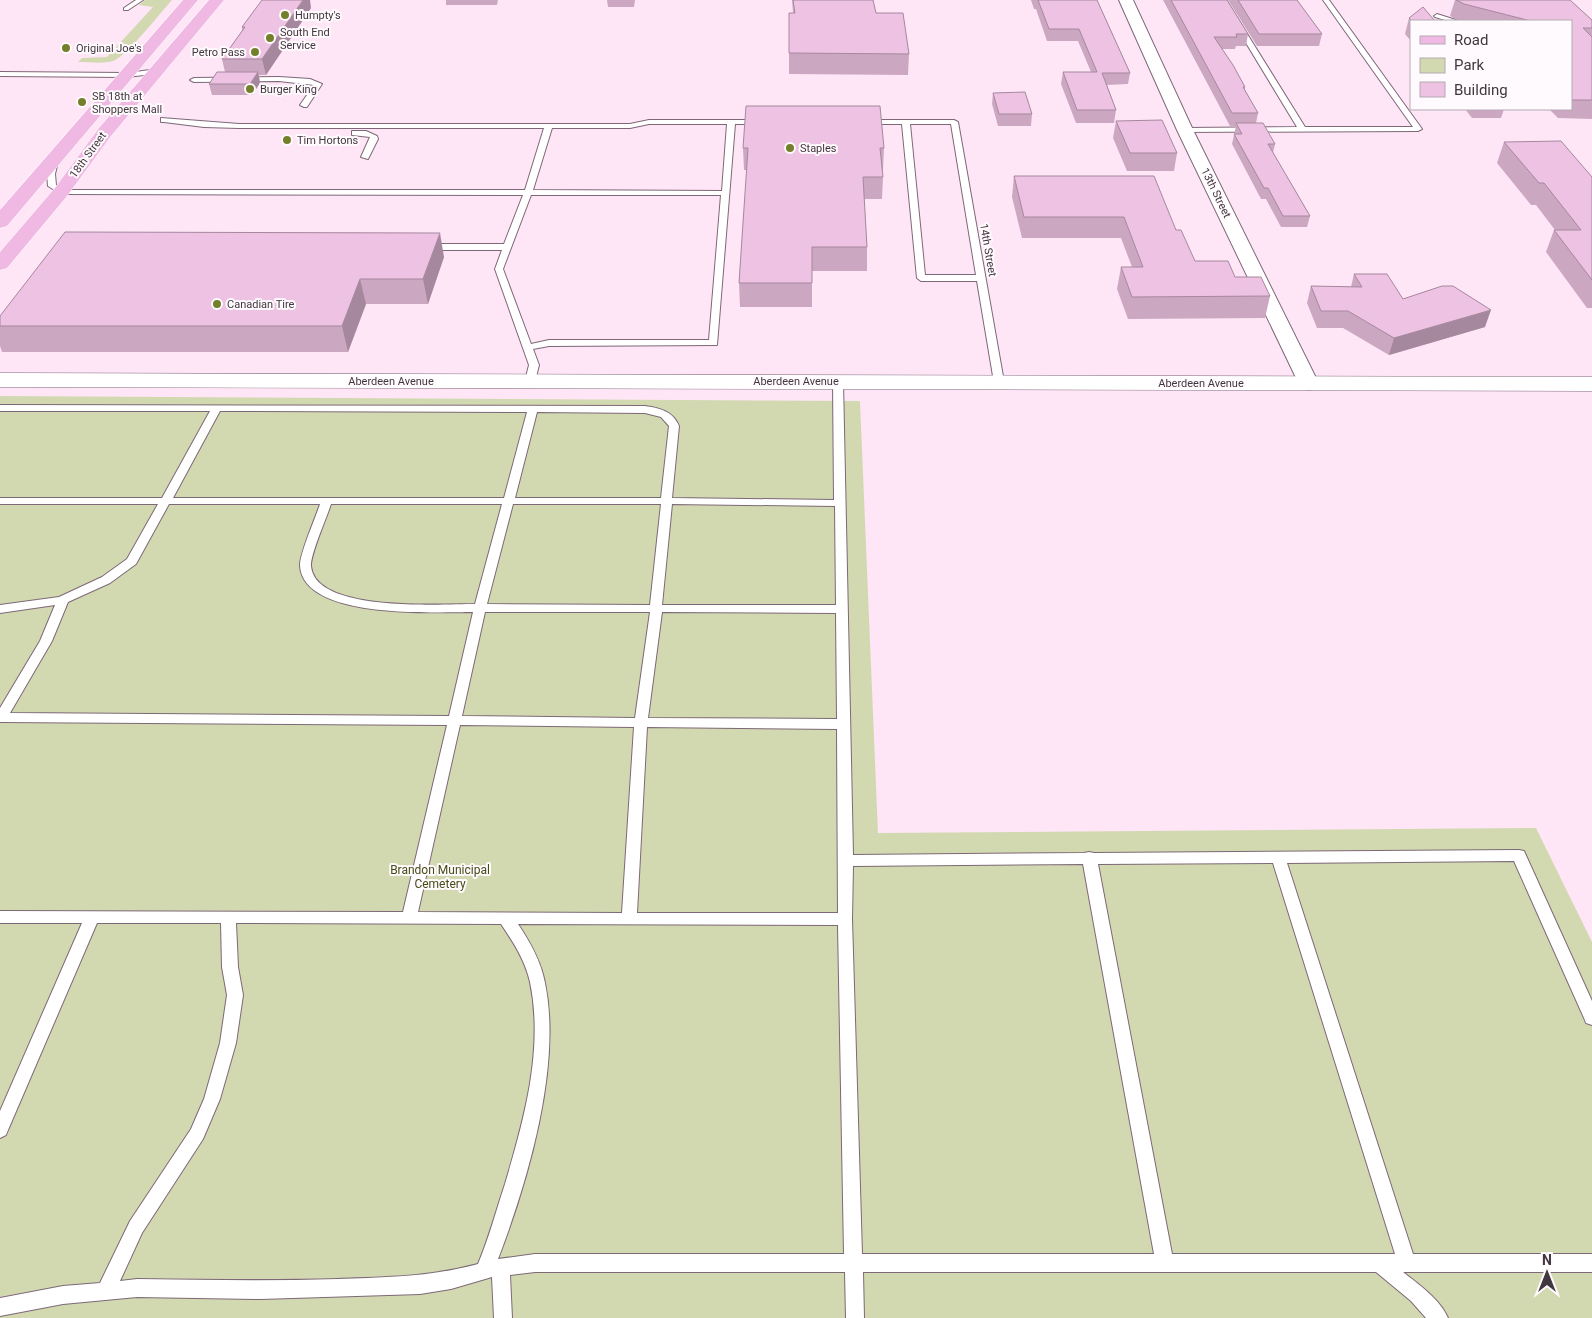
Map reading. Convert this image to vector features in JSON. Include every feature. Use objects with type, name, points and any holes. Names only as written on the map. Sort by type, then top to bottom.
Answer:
[{"type":"main road","name":"18th Street","points":[[0,222],[191,0]]},
{"type":"main road","name":"18th Street","points":[[0,264],[61,192],[105,132],[215,3]]},
{"type":"street","name":"13th Street","points":[[1126,0],[1185,130],[1309,384]]},
{"type":"street","name":"Aberdeen Avenue","points":[[0,380],[1592,384]]},
{"type":"lane","points":[[126,9],[140,0]]},
{"type":"lane","points":[[1222,0],[1302,129]]},
{"type":"lane","points":[[1185,130],[1418,129],[1326,0]]},
{"type":"lane","points":[[1437,16],[1451,20]]},
{"type":"lane","points":[[0,67],[131,71]]},
{"type":"lane","points":[[0,74],[158,71]]},
{"type":"lane","points":[[194,80],[296,80],[315,82],[318,84],[304,105]]},
{"type":"lane","points":[[164,120],[221,126],[630,126],[650,122],[770,122]]},
{"type":"lane","points":[[528,347],[550,343],[714,343],[731,122]]},
{"type":"lane","points":[[858,122],[906,122],[921,278],[981,278]]},
{"type":"lane","name":"14th Street","points":[[906,122],[954,122],[1000,382]]},
{"type":"lane","points":[[530,381],[534,365],[499,269],[528,193],[549,126]]},
{"type":"lane","points":[[235,133],[366,133],[373,136],[374,139],[365,157]]},
{"type":"lane","points":[[55,157],[51,181],[52,186],[61,192],[726,193]]},
{"type":"lane","points":[[418,247],[508,247]]},
{"type":"lane","points":[[838,381],[840,609],[846,861],[845,919],[855,1318]]},
{"type":"lane","points":[[0,408],[640,409],[658,412],[671,419],[674,426],[656,609],[641,722],[629,918]]},
{"type":"lane","points":[[0,609],[62,600],[106,580],[132,562],[217,408]]},
{"type":"lane","points":[[409,918],[480,609],[533,408]]},
{"type":"lane","points":[[0,501],[326,500],[839,503]]},
{"type":"lane","points":[[326,500],[305,564],[304,573],[309,581],[337,596],[375,607],[480,609],[840,609]]},
{"type":"lane","points":[[62,600],[62,606],[54,624],[0,717],[842,724]]},
{"type":"lane","points":[[846,861],[1089,857],[1518,855],[1592,1018]]},
{"type":"lane","points":[[1278,856],[1407,1264]]},
{"type":"lane","points":[[1089,857],[1165,1264]]},
{"type":"lane","points":[[0,918],[845,919]]},
{"type":"lane","points":[[0,1130],[92,918]]},
{"type":"lane","points":[[106,1290],[136,1227],[197,1134],[212,1099],[228,1043],[235,995],[230,967],[228,918]]},
{"type":"lane","points":[[503,1318],[492,1269],[496,1240],[523,1149],[532,1112],[541,1056],[541,1009],[536,978],[522,942],[506,918]]},
{"type":"lane","points":[[0,1307],[63,1295],[137,1288],[261,1290],[390,1287],[451,1280],[492,1269],[535,1264],[1592,1263]]},
{"type":"lane","points":[[1379,1264],[1416,1295],[1438,1318]]},
{"type":"green space","points":[[145,0],[172,0],[135,43],[113,61],[78,62],[82,58],[107,57],[153,7],[139,5]]},
{"type":"green space","name":"Brandon Municipal Cemetery","points":[[0,396],[860,401],[878,833],[1536,828],[1592,942],[1592,1318],[0,1318]]},
{"type":"building","points":[[262,0],[303,0],[262,59],[222,59],[245,27],[242,27]]},
{"type":"building","points":[[793,0],[873,0],[876,13],[903,13],[909,54],[789,53],[789,13],[795,13]]},
{"type":"building","points":[[1038,0],[1097,0],[1130,73],[1102,73],[1116,110],[1077,110],[1063,72],[1097,72],[1079,29],[1049,29]]},
{"type":"building","points":[[1171,0],[1227,0],[1248,34],[1236,34],[1237,37],[1214,37],[1233,65],[1258,113],[1232,113]]},
{"type":"building","points":[[1238,0],[1297,0],[1322,34],[1259,34]]},
{"type":"building","points":[[1456,0],[1570,0],[1592,20],[1592,28],[1583,28],[1592,37],[1592,100],[1572,100],[1572,20],[1527,20],[1464,4]]},
{"type":"building","points":[[1423,7],[1434,20],[1411,20],[1409,18]]},
{"type":"building","points":[[217,72],[258,72],[250,84],[209,84]]},
{"type":"building","points":[[1025,92],[1032,114],[999,114],[993,93]]},
{"type":"building","points":[[746,106],[880,106],[884,148],[880,148],[883,177],[863,177],[867,247],[812,247],[812,283],[739,283],[748,148],[743,148]]},
{"type":"building","points":[[1162,120],[1177,153],[1130,153],[1116,121]]},
{"type":"building","points":[[1236,123],[1263,123],[1275,144],[1268,144],[1310,216],[1283,216],[1268,188],[1264,188],[1234,134],[1242,134]]},
{"type":"building","points":[[1561,141],[1592,177],[1592,280],[1554,230],[1581,230],[1544,183],[1539,183],[1504,142]]},
{"type":"building","points":[[1014,176],[1154,176],[1176,230],[1181,230],[1195,261],[1228,261],[1235,277],[1261,277],[1270,296],[1132,297],[1121,267],[1143,267],[1124,217],[1024,217]]},
{"type":"building","name":"Canadian Tire","points":[[65,232],[440,233],[423,279],[360,279],[342,326],[0,326],[0,316]]},
{"type":"building","points":[[1354,274],[1387,274],[1403,299],[1442,286],[1453,286],[1491,310],[1394,338],[1348,311],[1321,311],[1311,286],[1362,287]]},
{"type":"place","name":"Humpty's","points":[[285,15]]},
{"type":"place","name":"South End Service","points":[[270,38]]},
{"type":"place","name":"Original Joe's","points":[[66,48]]},
{"type":"place","name":"Petro Pass","points":[[255,52]]},
{"type":"place","name":"Burger King","points":[[250,89]]},
{"type":"place","name":"SB 18th at Shoppers Mall","points":[[82,102]]},
{"type":"place","name":"Tim Hortons","points":[[287,140]]},
{"type":"place","name":"Staples","points":[[790,148]]},
{"type":"place","name":"Canadian Tire","points":[[217,304]]}]
